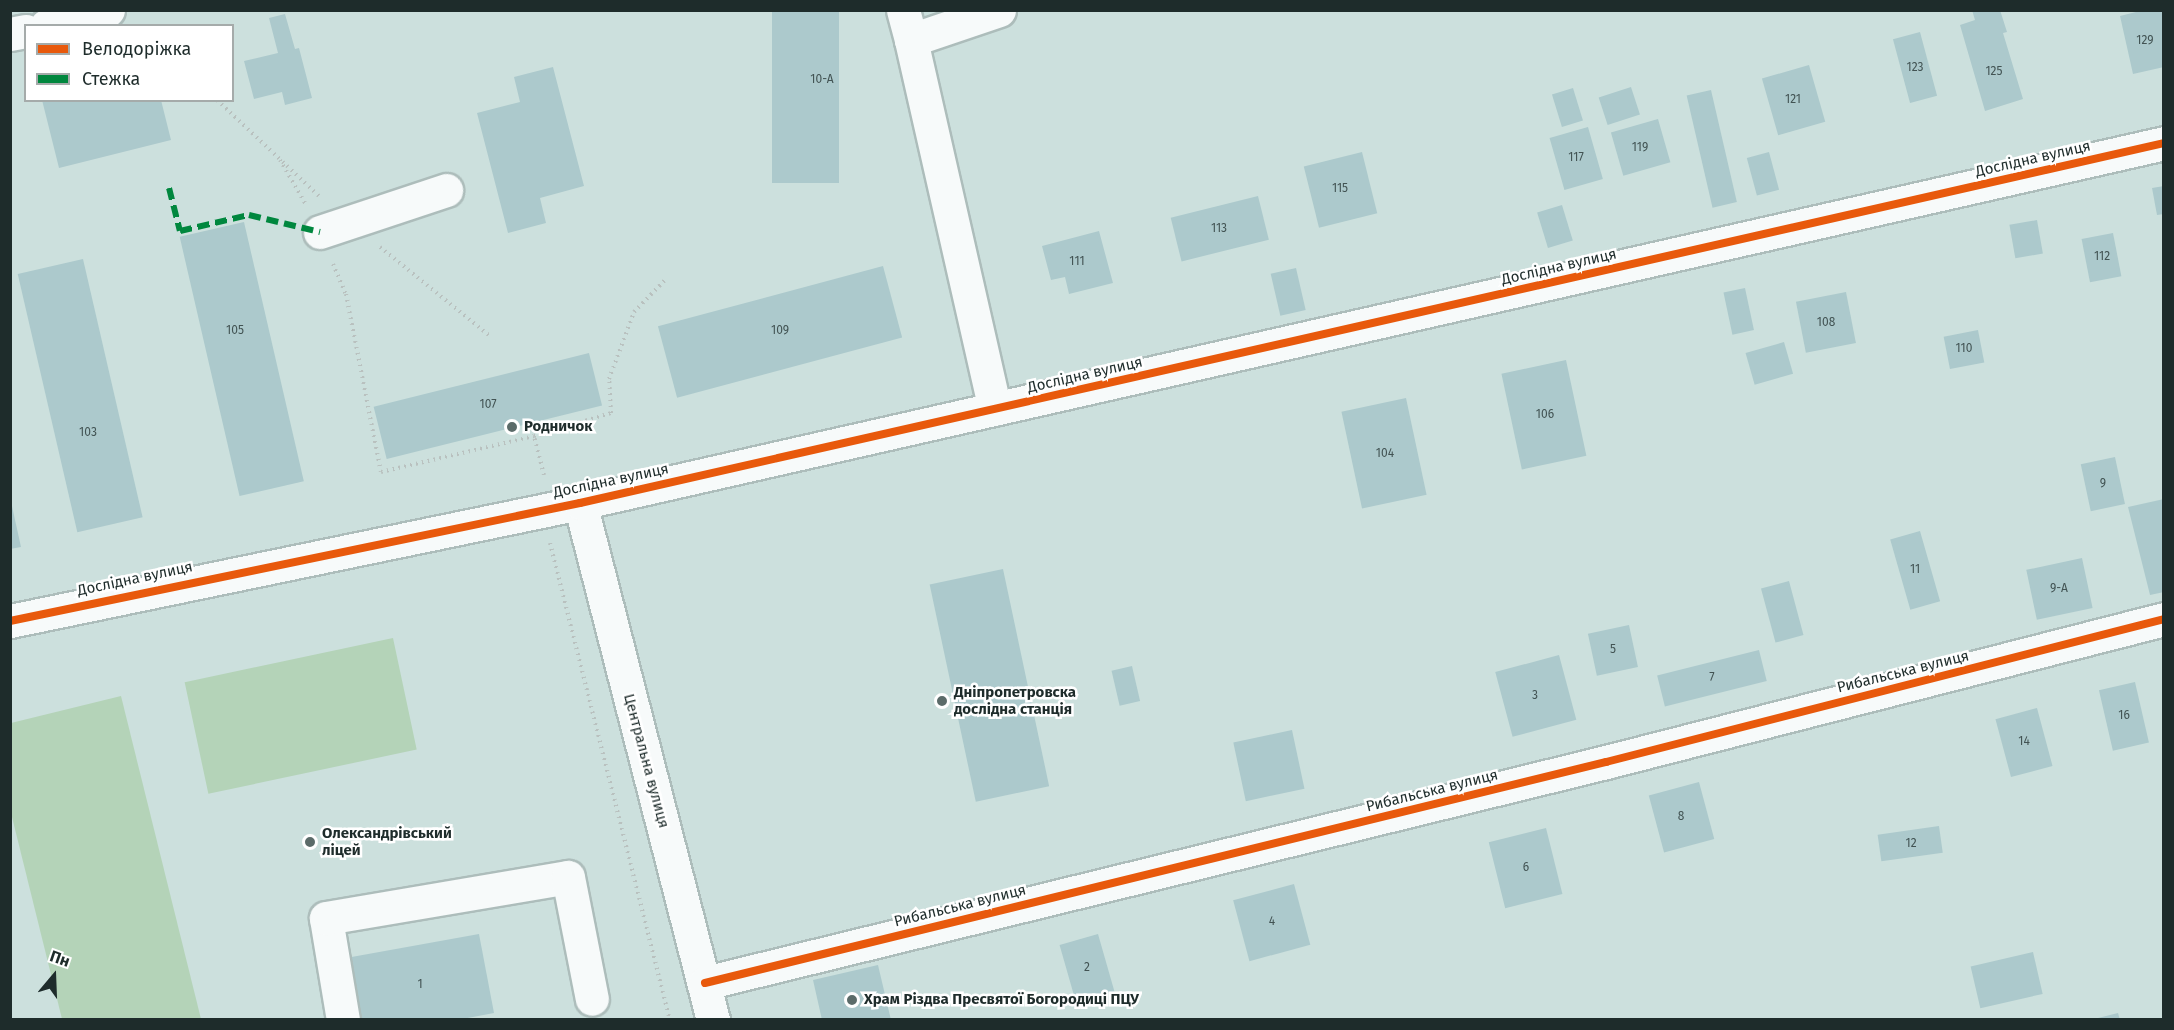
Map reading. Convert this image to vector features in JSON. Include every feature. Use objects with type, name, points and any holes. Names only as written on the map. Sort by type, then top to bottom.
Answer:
[{"type":"street","points":[[54,24],[108,10]]},
{"type":"street","points":[[994,409],[907,25],[999,10]]},
{"type":"street","name":"Дослідна вулиця","points":[[10,621],[566,505],[2163,143]]},
{"type":"street","points":[[320,232],[446,190]]},
{"type":"street","name":"Центральна вулиця","points":[[566,505],[705,983],[713,1020]]},
{"type":"street","name":"Рибальська вулиця","points":[[705,983],[2162,628]]},
{"type":"street","points":[[343,1020],[326,918],[568,877],[592,999]]},
{"type":"path","points":[[280,160],[314,217],[346,294],[381,472],[534,436],[610,413],[609,379],[634,312],[667,279]]},
{"type":"path","points":[[534,436],[566,505]]},
{"type":"path","points":[[539,539],[549,540],[670,1020]]},
{"type":"green space","points":[[393,638],[417,750],[208,794],[185,682]]},
{"type":"green space","points":[[121,696],[201,1019],[62,1019],[11,813],[11,723]]},
{"type":"building","points":[[772,10],[839,10],[839,183],[772,183]]},
{"type":"building","points":[[1972,10],[2000,10],[2007,32],[2003,33],[2023,99],[1985,111],[1960,25],[1975,20]]},
{"type":"building","points":[[2144,10],[2164,10],[2164,67],[2133,74],[2120,16]]},
{"type":"building","points":[[285,14],[295,49],[299,48],[312,98],[285,105],[282,92],[254,99],[244,61],[278,53],[269,18]]},
{"type":"building","points":[[1920,32],[1937,96],[1910,103],[1893,39]]},
{"type":"building","points":[[1809,65],[1825,122],[1778,135],[1762,79]]},
{"type":"building","points":[[553,67],[584,186],[540,198],[546,223],[508,233],[477,113],[520,102],[514,77]]},
{"type":"building","points":[[1631,87],[1640,115],[1608,125],[1599,98]]},
{"type":"building","points":[[1573,88],[1583,121],[1562,127],[1552,94]]},
{"type":"building","points":[[1711,90],[1737,202],[1713,208],[1687,96]]},
{"type":"building","points":[[42,102],[162,102],[171,140],[59,168]]},
{"type":"building","points":[[1658,119],[1670,162],[1623,176],[1611,133]]},
{"type":"building","points":[[1588,127],[1603,179],[1564,190],[1550,138]]},
{"type":"building","points":[[1362,152],[1377,213],[1319,228],[1304,167]]},
{"type":"building","points":[[1769,152],[1779,190],[1757,196],[1747,158]]},
{"type":"building","points":[[2164,186],[2164,214],[2157,215],[2152,188]]},
{"type":"building","points":[[1258,196],[1269,240],[1182,261],[1171,218]]},
{"type":"building","points":[[1562,205],[1573,240],[1548,248],[1537,213]]},
{"type":"building","points":[[2037,220],[2043,253],[2015,258],[2009,225]]},
{"type":"building","points":[[244,222],[304,481],[240,496],[180,237]]},
{"type":"building","points":[[1099,231],[1113,283],[1069,294],[1065,277],[1051,280],[1042,246]]},
{"type":"building","points":[[2113,233],[2121,276],[2090,282],[2082,239]]},
{"type":"building","points":[[83,259],[143,517],[77,532],[18,274]]},
{"type":"building","points":[[883,266],[902,337],[677,398],[658,326]]},
{"type":"building","points":[[1296,268],[1306,310],[1280,316],[1271,274]]},
{"type":"building","points":[[1745,288],[1754,330],[1732,335],[1723,293]]},
{"type":"building","points":[[1846,292],[1856,343],[1806,353],[1796,302]]},
{"type":"building","points":[[1978,330],[1984,362],[1950,369],[1944,337]]},
{"type":"building","points":[[1784,342],[1793,374],[1755,385],[1746,353]]},
{"type":"building","points":[[589,353],[602,405],[387,459],[374,407]]},
{"type":"building","points":[[1566,360],[1586,456],[1522,470],[1501,374]]},
{"type":"building","points":[[1406,398],[1427,495],[1362,509],[1341,412]]},
{"type":"building","points":[[2115,457],[2125,504],[2091,511],[2081,464]]},
{"type":"building","points":[[10,497],[21,547],[10,549]]},
{"type":"building","points":[[2164,499],[2164,592],[2150,595],[2128,507]]},
{"type":"building","points":[[1920,531],[1940,601],[1910,610],[1890,540]]},
{"type":"building","points":[[2082,558],[2093,608],[2037,620],[2026,570]]},
{"type":"building","points":[[1003,569],[1049,786],[976,802],[930,585]]},
{"type":"building","points":[[1789,581],[1803,635],[1775,643],[1761,589]]},
{"type":"building","points":[[1629,625],[1638,667],[1597,676],[1588,634]]},
{"type":"building","points":[[1759,650],[1767,681],[1665,706],[1657,675]]},
{"type":"building","points":[[1559,655],[1576,720],[1513,737],[1495,672]]},
{"type":"building","points":[[1132,666],[1140,701],[1120,706],[1112,671]]},
{"type":"building","points":[[2135,682],[2149,742],[2113,751],[2099,690]]},
{"type":"building","points":[[2037,708],[2053,766],[2011,777],[1995,719]]},
{"type":"building","points":[[1292,730],[1304,789],[1246,801],[1233,742]]},
{"type":"building","points":[[1699,782],[1714,839],[1664,852],[1649,795]]},
{"type":"building","points":[[1939,826],[1943,853],[1881,861],[1878,835]]},
{"type":"building","points":[[1546,828],[1562,894],[1505,908],[1489,842]]},
{"type":"building","points":[[1294,884],[1310,945],[1249,961],[1233,900]]},
{"type":"building","points":[[479,934],[494,1013],[457,1020],[358,1020],[346,958]]},
{"type":"building","points":[[1098,934],[1115,992],[1076,1003],[1060,945]]},
{"type":"building","points":[[2033,952],[2043,994],[1980,1008],[1971,966]]},
{"type":"building","name":"Храм Різдва Пресвятої Богородиці ПЦУ","points":[[878,965],[891,1020],[822,1020],[813,980]]},
{"type":"building","points":[[2118,1013],[2120,1020],[2094,1020],[2094,1019]]},
{"type":"marked path","points":[[169,188],[180,231],[249,215],[320,232]]},
{"type":"cycle path","points":[[10,621],[580,503],[2164,143]]},
{"type":"cycle path","points":[[705,983],[1606,762],[2164,619]]},
{"type":"place","name":"Родничок","points":[[512,427]]},
{"type":"place","name":"Дніпропетровска дослідна станція","points":[[942,701]]},
{"type":"place","name":"Олександрівський ліцей","points":[[310,842]]},
{"type":"place","name":"Храм Різдва Пресвятої Богородиці ПЦУ","points":[[852,1000]]}]
